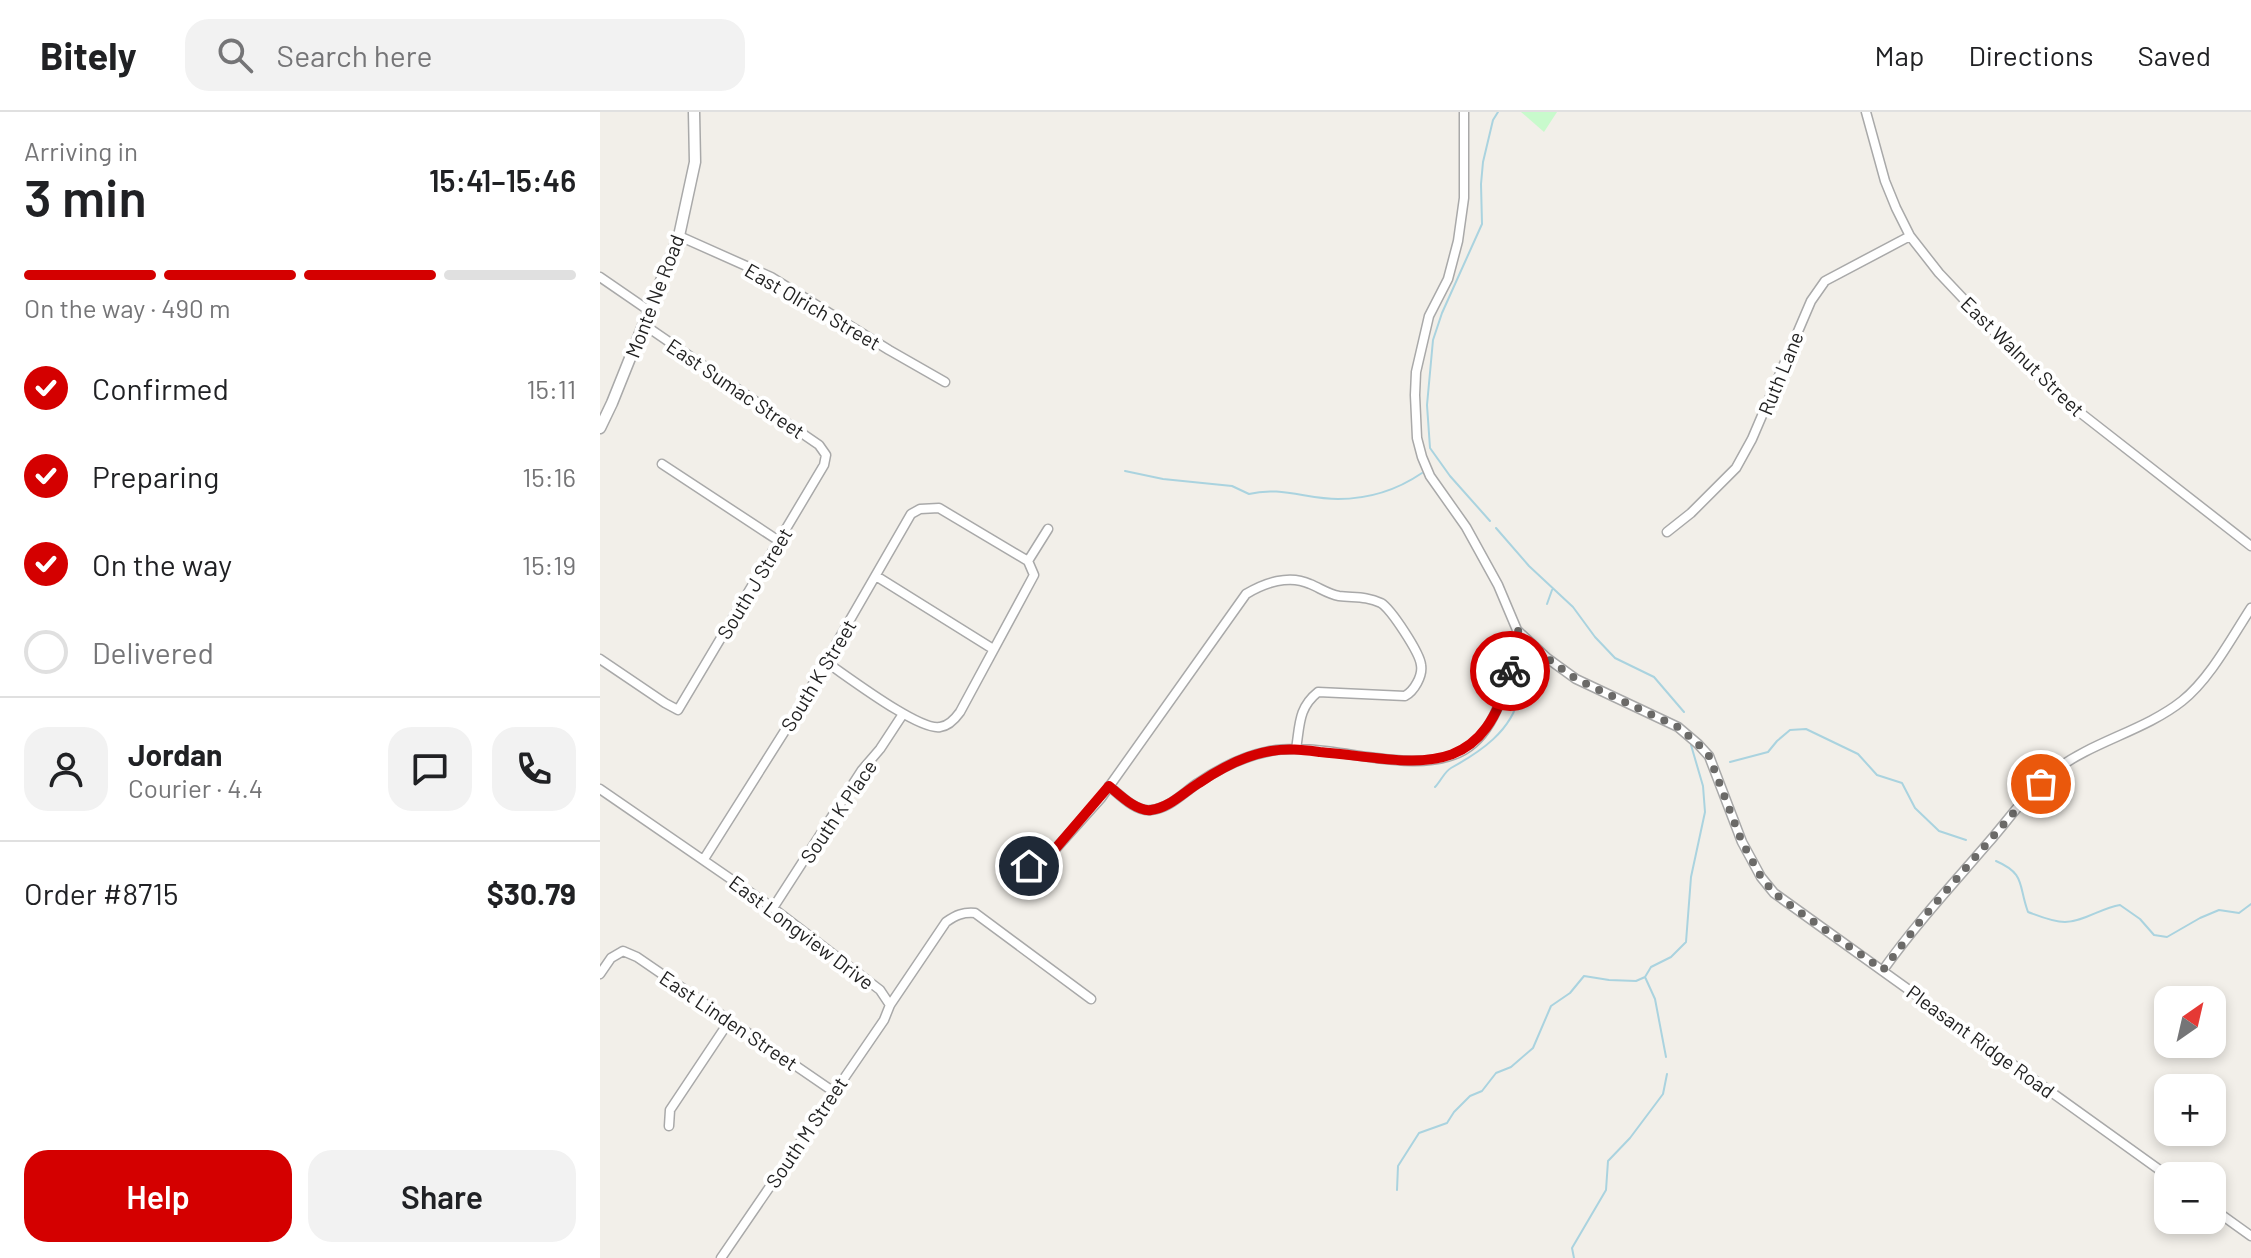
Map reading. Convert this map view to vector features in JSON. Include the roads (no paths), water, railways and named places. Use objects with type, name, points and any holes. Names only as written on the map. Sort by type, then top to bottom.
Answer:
[{"type":"street","name":"Monte Ne Road","points":[[600,428],[679,236],[695,162],[694,112]]},
{"type":"street","name":"Pleasant Ridge Road","points":[[1464,112],[1464,198],[1458,241],[1448,279],[1429,316],[1422,345],[1415,395],[1417,438],[1430,476],[1466,527],[1498,585],[1517,630],[1576,679],[1678,727],[1698,744],[1712,764],[1742,842],[1761,877],[1774,893],[2154,1166]]},
{"type":"street","name":"East Walnut Street","points":[[1866,112],[1885,181],[1910,236],[1939,273],[2025,364],[2064,400],[2251,546]]},
{"type":"street","name":"East Olrich Street","points":[[679,236],[771,277],[945,382]]},
{"type":"street","name":"Ruth Lane","points":[[1667,532],[1736,468],[1752,439],[1811,301],[1825,281],[1910,236]]},
{"type":"street","points":[[600,277],[648,310]]},
{"type":"street","name":"East Sumac Street","points":[[643,324],[819,445],[826,455]]},
{"type":"street","name":"South J Street","points":[[600,659],[678,710],[824,465],[826,455]]},
{"type":"street","points":[[662,464],[779,541]]},
{"type":"street","name":"South K Street","points":[[704,859],[826,662],[911,514],[920,509],[939,508],[1028,561]]},
{"type":"street","points":[[826,662],[926,726],[939,728],[949,724],[960,712],[1034,575],[1028,561],[1048,529]]},
{"type":"street","points":[[876,576],[993,649]]},
{"type":"street","points":[[1029,866],[1050,855],[1109,786],[1235,606],[1246,594],[1263,584],[1282,580],[1307,582],[1338,596],[1358,596],[1382,604],[1394,615],[1421,664],[1420,675],[1412,692],[1405,696],[1318,692],[1307,701],[1302,711],[1296,749]]},
{"type":"street","points":[[1883,970],[1922,919],[2028,796],[2054,771],[2083,753],[2183,700],[2204,677],[2251,608]]},
{"type":"street","points":[[1109,786],[1141,809],[1150,811],[1175,801],[1213,774],[1255,754],[1275,750],[1296,749],[1413,761],[1442,759],[1465,750],[1492,720],[1508,679],[1517,630]]},
{"type":"street","name":"South K Place","points":[[773,908],[862,770],[903,714]]},
{"type":"street","name":"East Longview Drive","points":[[600,789],[773,908],[880,990],[890,1005],[946,922],[966,912],[984,919],[1091,999]]},
{"type":"street","name":"East Linden Street","points":[[600,974],[611,958],[623,951],[637,957],[834,1092]]},
{"type":"street","name":"South M Street","points":[[721,1258],[884,1020],[890,1005]]},
{"type":"street","points":[[669,1126],[670,1110],[730,1020]]},
{"type":"street","points":[[2226,1218],[2251,1236]]},
{"type":"waterway","points":[[1490,521],[1430,448],[1427,405],[1433,340],[1482,224],[1483,162],[1493,120],[1498,112]]},
{"type":"waterway","points":[[1125,471],[1163,479],[1232,486],[1249,494],[1271,491],[1338,499],[1382,492],[1422,473]]},
{"type":"waterway","points":[[1496,528],[1529,566],[1573,607],[1615,658],[1654,677],[1684,712]]},
{"type":"waterway","points":[[1547,604],[1552,590]]},
{"type":"waterway","points":[[1435,787],[1449,770],[1493,739],[1510,720],[1519,696],[1523,657]]},
{"type":"waterway","points":[[1730,762],[1768,752],[1790,730],[1806,729],[1858,754],[1877,775],[1902,783],[1915,808],[1939,831],[1966,840]]},
{"type":"waterway","points":[[1397,1190],[1398,1166],[1419,1133],[1447,1123],[1454,1112],[1470,1096],[1482,1091],[1496,1073],[1511,1067],[1533,1048],[1551,1006],[1570,993],[1584,976],[1636,981],[1645,977],[1651,967],[1671,957],[1686,942],[1691,877],[1705,812],[1703,786],[1691,745]]},
{"type":"waterway","points":[[1996,861],[2017,876],[2028,912],[2055,921],[2079,920],[2120,905],[2140,919],[2154,935],[2167,937],[2219,910],[2239,913],[2251,904]]},
{"type":"waterway","points":[[1645,977],[1655,999],[1666,1057]]},
{"type":"waterway","points":[[1574,1258],[1572,1248],[1606,1190],[1608,1161],[1630,1138],[1663,1094],[1667,1074]]}]
